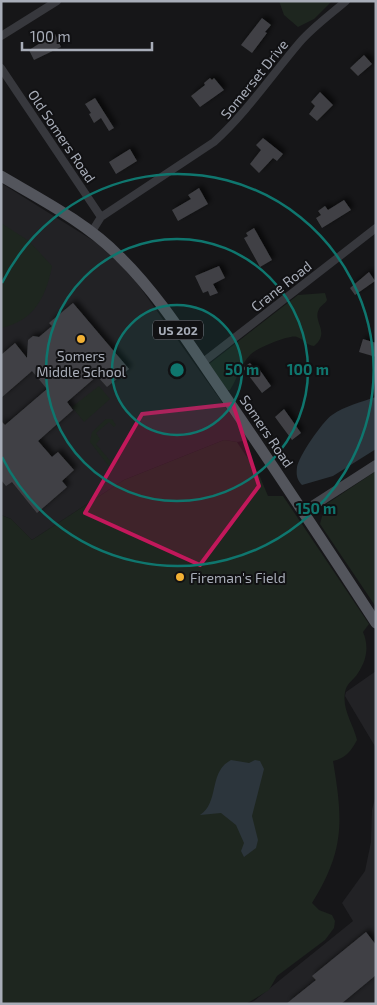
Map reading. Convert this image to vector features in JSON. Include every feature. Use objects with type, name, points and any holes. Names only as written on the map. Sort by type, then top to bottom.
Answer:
[{"type":"main road","name":"Somers Road","points":[[1,176],[91,233],[120,257],[132,270],[202,363],[376,623]]},
{"type":"street","points":[[1,36],[57,1]]},
{"type":"street","name":"Somerset Drive","points":[[101,217],[214,142],[252,104],[301,41],[346,1]]},
{"type":"street","name":"Old Somers Road","points":[[1,68],[101,217]]},
{"type":"street","points":[[91,233],[101,217]]},
{"type":"street","name":"Crane Road","points":[[202,363],[376,228]]},
{"type":"street","points":[[303,512],[376,465]]},
{"type":"highlighted area","points":[[233,404],[259,486],[200,565],[85,513],[142,414]]},
{"type":"shaded area","points":[[279,1],[332,1],[314,19],[298,27],[284,15]]},
{"type":"shaded area","points":[[1,183],[105,248],[137,283],[249,440],[237,442],[224,440],[124,480],[32,540],[11,519],[1,515]]},
{"type":"shaded area","points":[[1,223],[29,241],[52,266],[46,288],[37,306],[22,320],[1,328]]},
{"type":"shaded area","points":[[325,293],[327,300],[317,314],[321,336],[314,346],[297,337],[293,337],[265,346],[250,355],[230,390],[224,390],[209,364],[298,295]]},
{"type":"shaded area","points":[[99,386],[110,399],[84,422],[72,407]]},
{"type":"shaded area","points":[[376,397],[376,449],[333,476],[302,485],[297,475],[297,467],[306,448],[317,432],[332,415],[342,409]]},
{"type":"shaded area","points":[[106,419],[112,419],[116,425],[114,427],[109,422],[96,433],[100,439],[96,444],[112,463],[117,459],[120,461],[113,466],[108,465],[90,442],[92,432]]},
{"type":"shaded area","points":[[224,440],[237,442],[260,477],[268,496],[283,496],[369,624],[363,632],[366,653],[363,663],[347,686],[344,699],[346,711],[357,740],[348,754],[333,761],[339,801],[339,834],[336,850],[331,867],[312,903],[319,910],[332,915],[335,921],[334,928],[325,940],[277,976],[269,990],[246,1004],[1,1004],[1,515],[11,519],[32,540],[124,480]]},
{"type":"shaded area","points":[[376,471],[376,607],[320,524],[325,505]]},
{"type":"shaded area","points":[[376,671],[376,748],[345,696],[346,692]]},
{"type":"shaded area","points":[[231,760],[249,763],[255,760],[260,761],[264,769],[252,816],[258,840],[256,848],[244,857],[241,851],[244,843],[236,825],[221,813],[200,815],[210,803],[219,772]]},
{"type":"shaded area","points":[[376,794],[376,1004],[246,1004],[254,1001],[353,921],[342,903],[365,871],[371,842],[372,810]]},
{"type":"building","points":[[262,18],[271,25],[252,53],[241,45]]},
{"type":"building","points":[[55,34],[61,47],[34,60],[29,50]]},
{"type":"building","points":[[364,55],[372,64],[358,76],[350,68]]},
{"type":"building","points":[[210,78],[212,80],[214,78],[224,90],[200,107],[191,96],[205,85],[204,83]]},
{"type":"building","points":[[320,92],[333,105],[317,121],[309,114],[315,106],[311,102]]},
{"type":"building","points":[[95,98],[114,128],[109,131],[101,118],[94,123],[89,114],[91,113],[85,104]]},
{"type":"building","points":[[263,138],[283,154],[277,161],[273,158],[259,173],[250,164],[261,150],[256,145]]},
{"type":"building","points":[[130,149],[137,161],[116,174],[109,162]]},
{"type":"building","points":[[199,188],[208,204],[178,221],[172,210],[191,199],[188,195]]},
{"type":"building","points":[[344,200],[351,210],[322,228],[316,218],[321,215],[318,211],[325,206],[328,210]]},
{"type":"building","points":[[254,228],[272,260],[260,267],[244,238],[248,236],[246,233]]},
{"type":"building","points":[[219,266],[225,278],[213,284],[218,293],[210,296],[208,291],[203,293],[195,276]]},
{"type":"building","points":[[369,272],[375,281],[355,295],[350,288]]},
{"type":"building","points":[[73,303],[129,369],[107,387],[97,376],[67,402],[73,410],[38,441],[52,457],[58,452],[74,470],[62,481],[67,487],[37,513],[12,482],[6,486],[1,480],[1,421],[5,425],[47,389],[32,371],[1,398],[1,355],[15,343],[27,358],[28,340],[33,336],[39,337],[52,326],[49,323]]},
{"type":"building","points":[[363,339],[376,343],[376,357],[359,352]]},
{"type":"building","points":[[250,363],[254,368],[257,366],[271,386],[262,393],[243,368]]},
{"type":"building","points":[[284,409],[301,433],[292,440],[275,417]]},
{"type":"building","points":[[366,932],[376,945],[376,975],[341,1004],[286,1004],[316,980],[312,976]]},
{"type":"place","name":"Somers Middle School","points":[[81,339]]},
{"type":"place","name":"Fireman's Field","points":[[180,577]]}]
